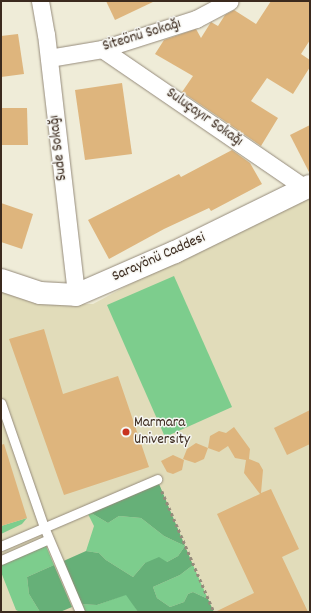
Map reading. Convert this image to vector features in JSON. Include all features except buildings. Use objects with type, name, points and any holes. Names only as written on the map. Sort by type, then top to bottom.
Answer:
[{"type":"street","name":"Sude Sokağı","points":[[40,1],[49,58],[76,295]]},
{"type":"street","name":"Siteönü Sokağı","points":[[49,58],[102,49],[196,19],[230,1]]},
{"type":"street","name":"Suluçayır Sokağı","points":[[102,49],[307,187]]},
{"type":"street","name":"Sarayönü Caddesi","points":[[1,280],[40,293],[76,295],[175,252],[307,187]]},
{"type":"lane","points":[[1,403],[44,527],[80,612]]},
{"type":"lane","points":[[1,546],[157,479]]},
{"type":"lane","points":[[1,560],[49,539]]},
{"type":"path","points":[[157,479],[214,612]]},
{"type":"shaded area","name":"Marmara University","points":[[310,195],[310,612],[1,612],[1,287],[69,304],[93,304],[171,262]]},
{"type":"green space","points":[[174,276],[232,407],[165,437],[107,305]]},
{"type":"green space","points":[[157,479],[193,565],[180,575],[153,587],[157,598],[170,607],[184,602],[188,594],[193,592],[208,599],[214,612],[138,612],[126,595],[97,605],[77,604],[59,563],[86,551],[99,553],[106,560],[133,577],[145,563],[159,557],[167,562],[178,556],[185,546],[164,536],[141,518],[119,516],[108,523],[86,510]]},
{"type":"green space","points":[[86,510],[108,523],[119,516],[141,518],[164,536],[185,546],[178,556],[167,562],[145,563],[133,577],[106,560],[99,553],[86,551],[94,526]]},
{"type":"green space","points":[[27,518],[22,524],[1,534],[1,526]]},
{"type":"green space","points":[[44,541],[54,565],[27,577],[29,594],[40,612],[20,612],[16,610],[1,572],[1,560]]},
{"type":"green space","points":[[54,565],[72,607],[60,612],[40,612],[29,594],[27,577]]},
{"type":"green space","points":[[193,565],[208,599],[193,592],[188,594],[184,602],[170,607],[157,598],[153,587],[180,575]]},
{"type":"green space","points":[[127,594],[138,612],[80,612],[77,604],[97,605]]},
{"type":"place","name":"Marmara University","points":[[126,432]]}]
